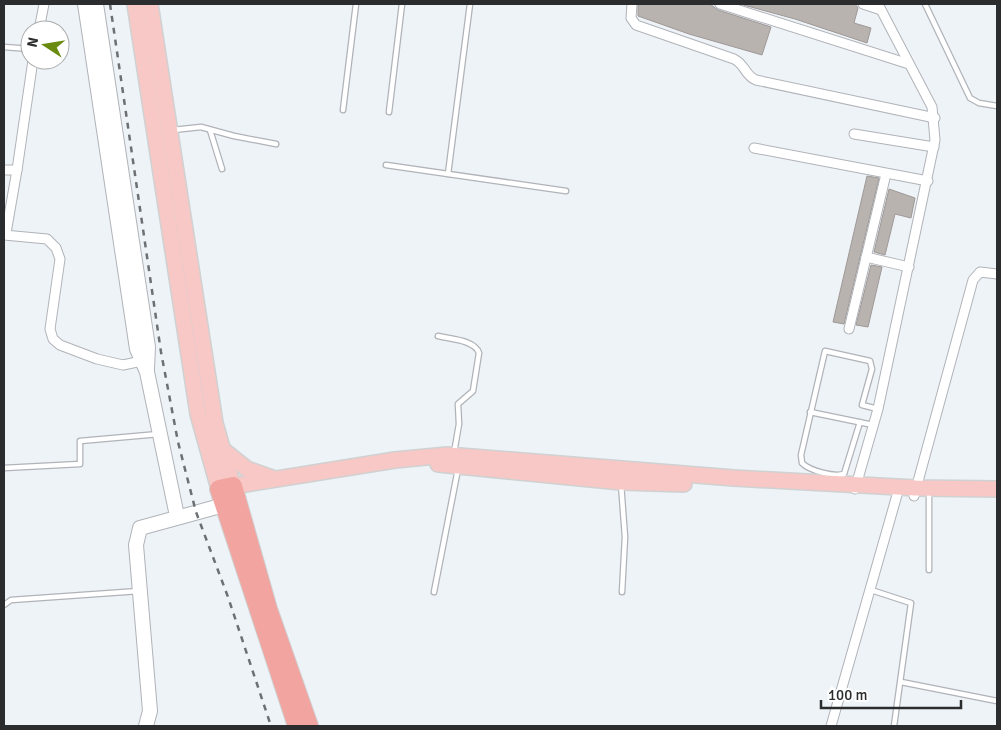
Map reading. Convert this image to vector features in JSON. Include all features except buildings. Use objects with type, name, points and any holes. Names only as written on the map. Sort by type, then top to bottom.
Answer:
[{"type":"highway","points":[[227,495],[297,726]]},
{"type":"highway","points":[[227,495],[309,726]]},
{"type":"main road","points":[[135,4],[198,414],[227,495]]},
{"type":"main road","points":[[150,4],[215,423],[222,449],[227,495]]},
{"type":"main road","points":[[222,449],[247,469],[276,479]]},
{"type":"main road","points":[[227,495],[276,479],[394,460],[621,482],[855,487],[897,495],[997,489]]},
{"type":"main road","points":[[227,495],[360,472],[430,464],[734,478],[920,493],[997,497]]},
{"type":"street","points":[[40,20],[44,4]]},
{"type":"street","points":[[85,4],[137,349],[145,367],[177,516]]},
{"type":"street","points":[[96,4],[148,347],[145,367]]},
{"type":"street","points":[[632,4],[630,18],[636,25],[734,59],[743,65],[748,75],[756,80],[935,118]]},
{"type":"street","points":[[720,4],[909,64]]},
{"type":"street","points":[[855,487],[878,409],[928,181],[934,147],[935,118],[932,107],[880,7],[864,4]]},
{"type":"street","points":[[32,70],[17,170],[5,234],[47,239],[56,248],[60,259],[50,329],[53,339],[60,345],[96,358],[123,365],[145,367]]},
{"type":"street","points":[[854,134],[934,147]]},
{"type":"street","points":[[754,148],[928,181]]},
{"type":"street","points":[[4,170],[17,170]]},
{"type":"street","points":[[849,329],[886,174]]},
{"type":"street","points":[[866,257],[909,267]]},
{"type":"street","points":[[920,493],[973,280],[980,272],[997,274]]},
{"type":"street","points":[[146,726],[150,711],[136,545],[140,528],[177,516],[227,495]]},
{"type":"street","points":[[831,726],[897,495]]},
{"type":"lane","points":[[343,110],[356,4]]},
{"type":"lane","points":[[389,112],[402,4]]},
{"type":"lane","points":[[448,174],[470,4]]},
{"type":"lane","points":[[925,4],[970,98],[979,104],[997,106]]},
{"type":"lane","points":[[4,47],[20,48]]},
{"type":"lane","points":[[169,130],[197,127],[276,144]]},
{"type":"lane","points":[[210,130],[222,169]]},
{"type":"lane","points":[[386,165],[566,191]]},
{"type":"lane","points":[[434,592],[455,485],[459,424],[458,404],[473,391],[480,353],[471,344],[438,336]]},
{"type":"lane","points":[[860,422],[844,474],[809,468],[802,464],[801,455],[822,357],[825,351],[828,350],[870,361],[872,369],[862,405],[878,409]]},
{"type":"lane","points":[[810,412],[874,425]]},
{"type":"lane","points":[[4,468],[80,464],[80,441],[160,434]]},
{"type":"lane","points":[[621,482],[625,537],[622,592]]},
{"type":"lane","points":[[920,493],[929,570]]},
{"type":"lane","points":[[871,590],[911,603],[902,682],[894,726]]},
{"type":"lane","points":[[4,605],[11,600],[140,591]]},
{"type":"lane","points":[[902,682],[997,701]]},
{"type":"railway","points":[[110,4],[161,352],[178,442],[196,512],[228,597],[271,726]]}]
